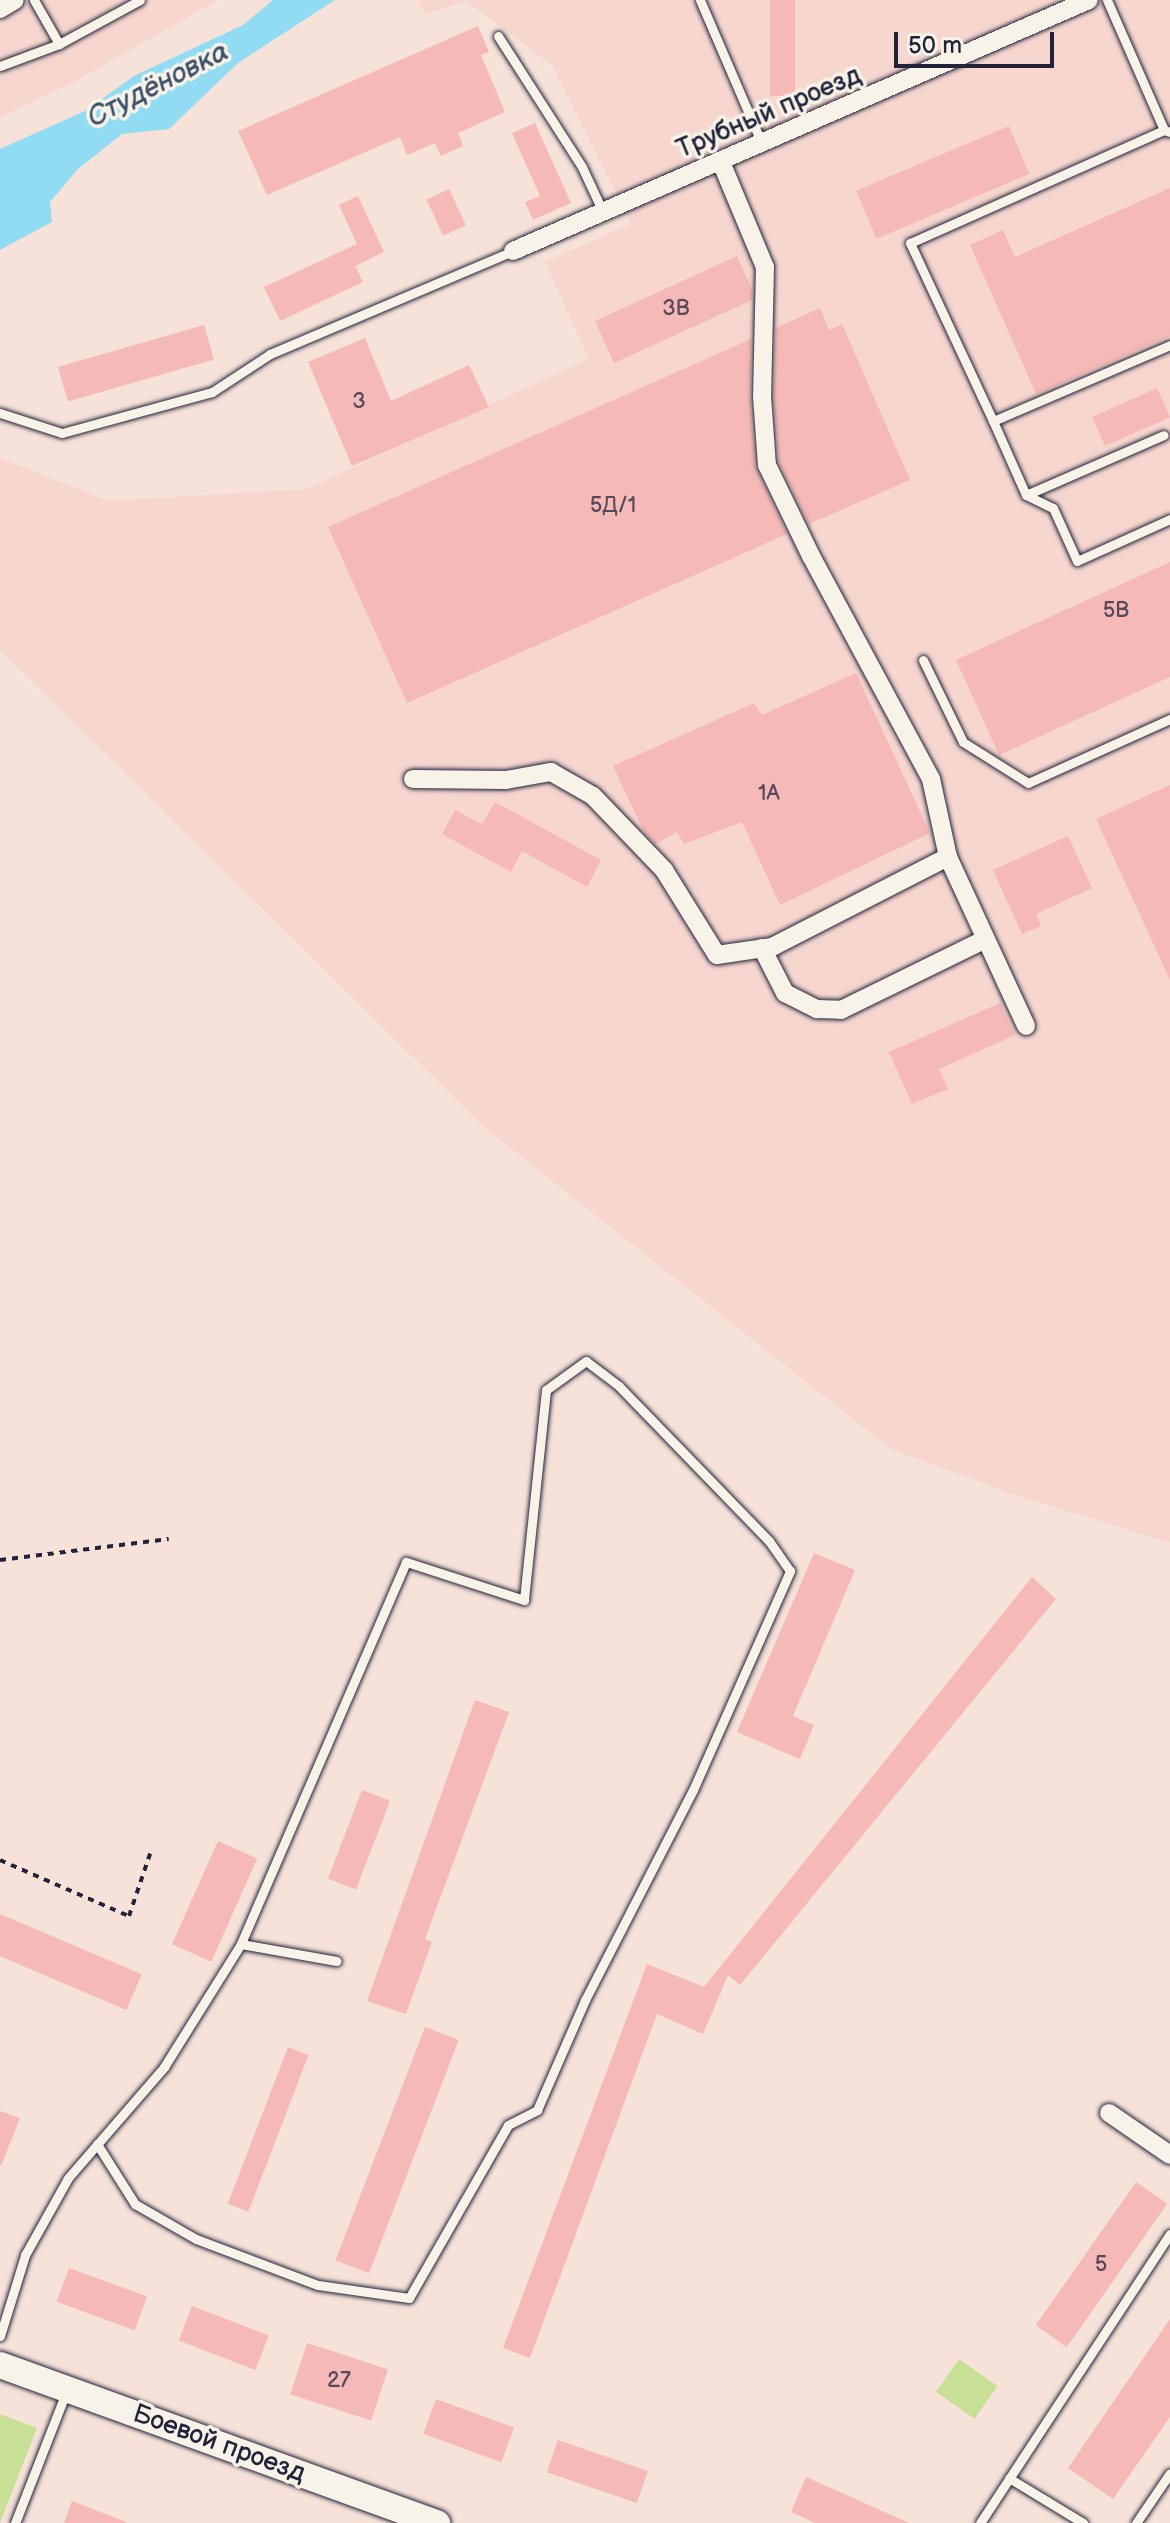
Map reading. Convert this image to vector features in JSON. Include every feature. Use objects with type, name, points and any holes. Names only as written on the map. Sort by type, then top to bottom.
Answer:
[{"type":"street","points":[[0,9],[15,0]]},
{"type":"street","name":"Трубный проезд","points":[[513,251],[1089,0]]},
{"type":"street","points":[[721,162],[765,267],[762,396],[767,465],[844,619],[931,779],[948,857],[1026,1026]]},
{"type":"street","points":[[413,779],[506,780],[551,772],[593,796],[664,870],[717,955],[772,947],[948,857]]},
{"type":"street","points":[[762,948],[785,993],[817,1009],[841,1010],[986,939]]},
{"type":"street","points":[[1109,2113],[1170,2155]]},
{"type":"street","name":"Боевой проезд","points":[[0,2365],[437,2523]]},
{"type":"lane","points":[[34,0],[59,44]]},
{"type":"lane","points":[[0,66],[59,44],[140,0]]},
{"type":"lane","points":[[700,0],[762,144]]},
{"type":"lane","points":[[1107,0],[1167,131],[910,243],[1026,495],[1053,508],[1077,561],[1170,519]]},
{"type":"lane","points":[[498,36],[582,167],[603,212]]},
{"type":"lane","points":[[0,413],[62,433],[212,392],[270,354],[513,251]]},
{"type":"lane","points":[[993,421],[1170,345]]},
{"type":"lane","points":[[1026,495],[1164,435]]},
{"type":"lane","points":[[923,660],[963,742],[1028,783],[1170,719]]},
{"type":"lane","points":[[0,2336],[25,2255],[68,2178],[97,2144],[164,2067],[241,1944],[406,1562],[524,1600],[546,1390],[586,1361],[630,1397],[769,1541],[790,1571],[693,1790],[585,2000],[537,2110],[508,2125],[409,2298],[318,2285],[196,2239],[135,2204],[97,2144]]},
{"type":"lane","points":[[241,1944],[336,1961]]},
{"type":"lane","points":[[980,2523],[1170,2234]]},
{"type":"lane","points":[[15,2523],[67,2389]]},
{"type":"lane","points":[[1136,2523],[1170,2473]]},
{"type":"lane","points":[[1009,2478],[1083,2523]]},
{"type":"path","points":[[0,1560],[169,1539]]},
{"type":"path","points":[[0,1860],[129,1916],[151,1851]]},
{"type":"shaded area","points":[[0,0],[218,0],[72,83],[0,117]]},
{"type":"shaded area","points":[[418,0],[1170,0],[1170,1543],[1010,1493],[891,1449],[484,1127],[0,650],[0,458],[108,501],[307,489],[589,359],[545,262],[631,224],[553,66],[466,1],[425,14]]},
{"type":"green space","points":[[959,2359],[998,2386],[975,2419],[936,2392]]},
{"type":"green space","points":[[0,2414],[37,2428],[0,2523]]},
{"type":"water","name":"Студёновка","points":[[273,0],[335,0],[238,63],[169,129],[122,134],[78,169],[50,202],[52,222],[0,250],[0,149],[85,111],[134,76],[243,25]]},
{"type":"building","points":[[770,0],[795,0],[795,96],[770,96]]},
{"type":"building","points":[[478,26],[489,52],[481,55],[505,112],[458,133],[463,146],[441,156],[435,143],[407,155],[400,137],[267,195],[238,131]]},
{"type":"building","points":[[535,123],[571,203],[533,220],[525,202],[540,196],[512,133]]},
{"type":"building","points":[[1009,126],[1029,174],[877,239],[856,191]]},
{"type":"building","points":[[1170,188],[1170,336],[1036,394],[970,245],[1003,230],[1015,257]]},
{"type":"building","points":[[449,189],[466,225],[443,236],[426,200]]},
{"type":"building","points":[[358,196],[384,252],[355,266],[363,282],[280,321],[264,287],[357,244],[339,205]]},
{"type":"building","points":[[737,256],[752,289],[752,300],[614,363],[595,321]]},
{"type":"building","points":[[820,308],[829,330],[842,324],[910,480],[809,524],[779,462],[774,396],[776,328]]},
{"type":"building","points":[[204,325],[214,360],[68,402],[58,367]]},
{"type":"building","points":[[365,338],[391,401],[469,365],[489,407],[352,466],[308,362]]},
{"type":"building","points":[[751,339],[750,397],[755,466],[787,534],[407,703],[328,527]]},
{"type":"building","points":[[1157,388],[1170,417],[1105,446],[1092,417]]},
{"type":"building","points":[[1170,562],[1170,677],[999,755],[956,660]]},
{"type":"building","points":[[856,673],[930,833],[780,905],[742,822],[684,844],[677,832],[656,844],[644,832],[613,766],[754,703],[762,715]]},
{"type":"building","points":[[1170,785],[1170,980],[1096,819]]},
{"type":"building","points":[[495,802],[601,860],[587,887],[522,851],[511,872],[442,834],[455,810],[482,824]]},
{"type":"building","points":[[1068,836],[1092,888],[1036,914],[1041,926],[1022,934],[993,870]]},
{"type":"building","points":[[1000,1003],[1015,1035],[939,1069],[948,1089],[912,1104],[889,1052]]},
{"type":"building","points":[[814,1553],[855,1570],[793,1716],[814,1725],[800,1759],[737,1732]]},
{"type":"building","points":[[1032,1577],[1056,1599],[740,1985],[728,1975],[703,2034],[657,2014],[530,2358],[503,2348],[647,1964],[704,1987]]},
{"type":"building","points":[[475,1700],[509,1712],[425,1939],[432,1942],[406,2014],[367,2001]]},
{"type":"building","points":[[362,1790],[390,1801],[356,1889],[328,1879]]},
{"type":"building","points":[[218,1841],[257,1858],[211,1962],[172,1944]]},
{"type":"building","points":[[0,1914],[142,1974],[127,2010],[0,1956]]},
{"type":"building","points":[[425,2027],[459,2040],[369,2273],[335,2260]]},
{"type":"building","points":[[288,2047],[309,2055],[248,2212],[228,2204]]},
{"type":"building","points":[[0,2111],[20,2118],[1,2166],[0,2165]]},
{"type":"building","points":[[1136,2182],[1167,2204],[1067,2347],[1036,2325]]},
{"type":"building","points":[[69,2268],[147,2296],[135,2330],[57,2302]]},
{"type":"building","points":[[192,2306],[269,2335],[255,2370],[179,2341]]},
{"type":"building","points":[[1170,2319],[1170,2417],[1113,2499],[1068,2468]]},
{"type":"building","points":[[307,2343],[388,2369],[371,2421],[290,2394]]},
{"type":"building","points":[[436,2399],[514,2427],[501,2462],[423,2434]]},
{"type":"building","points":[[558,2440],[648,2471],[637,2503],[547,2472]]},
{"type":"building","points":[[806,2477],[909,2523],[815,2523],[791,2512]]},
{"type":"building","points":[[72,2501],[126,2522],[126,2523],[64,2523]]}]
